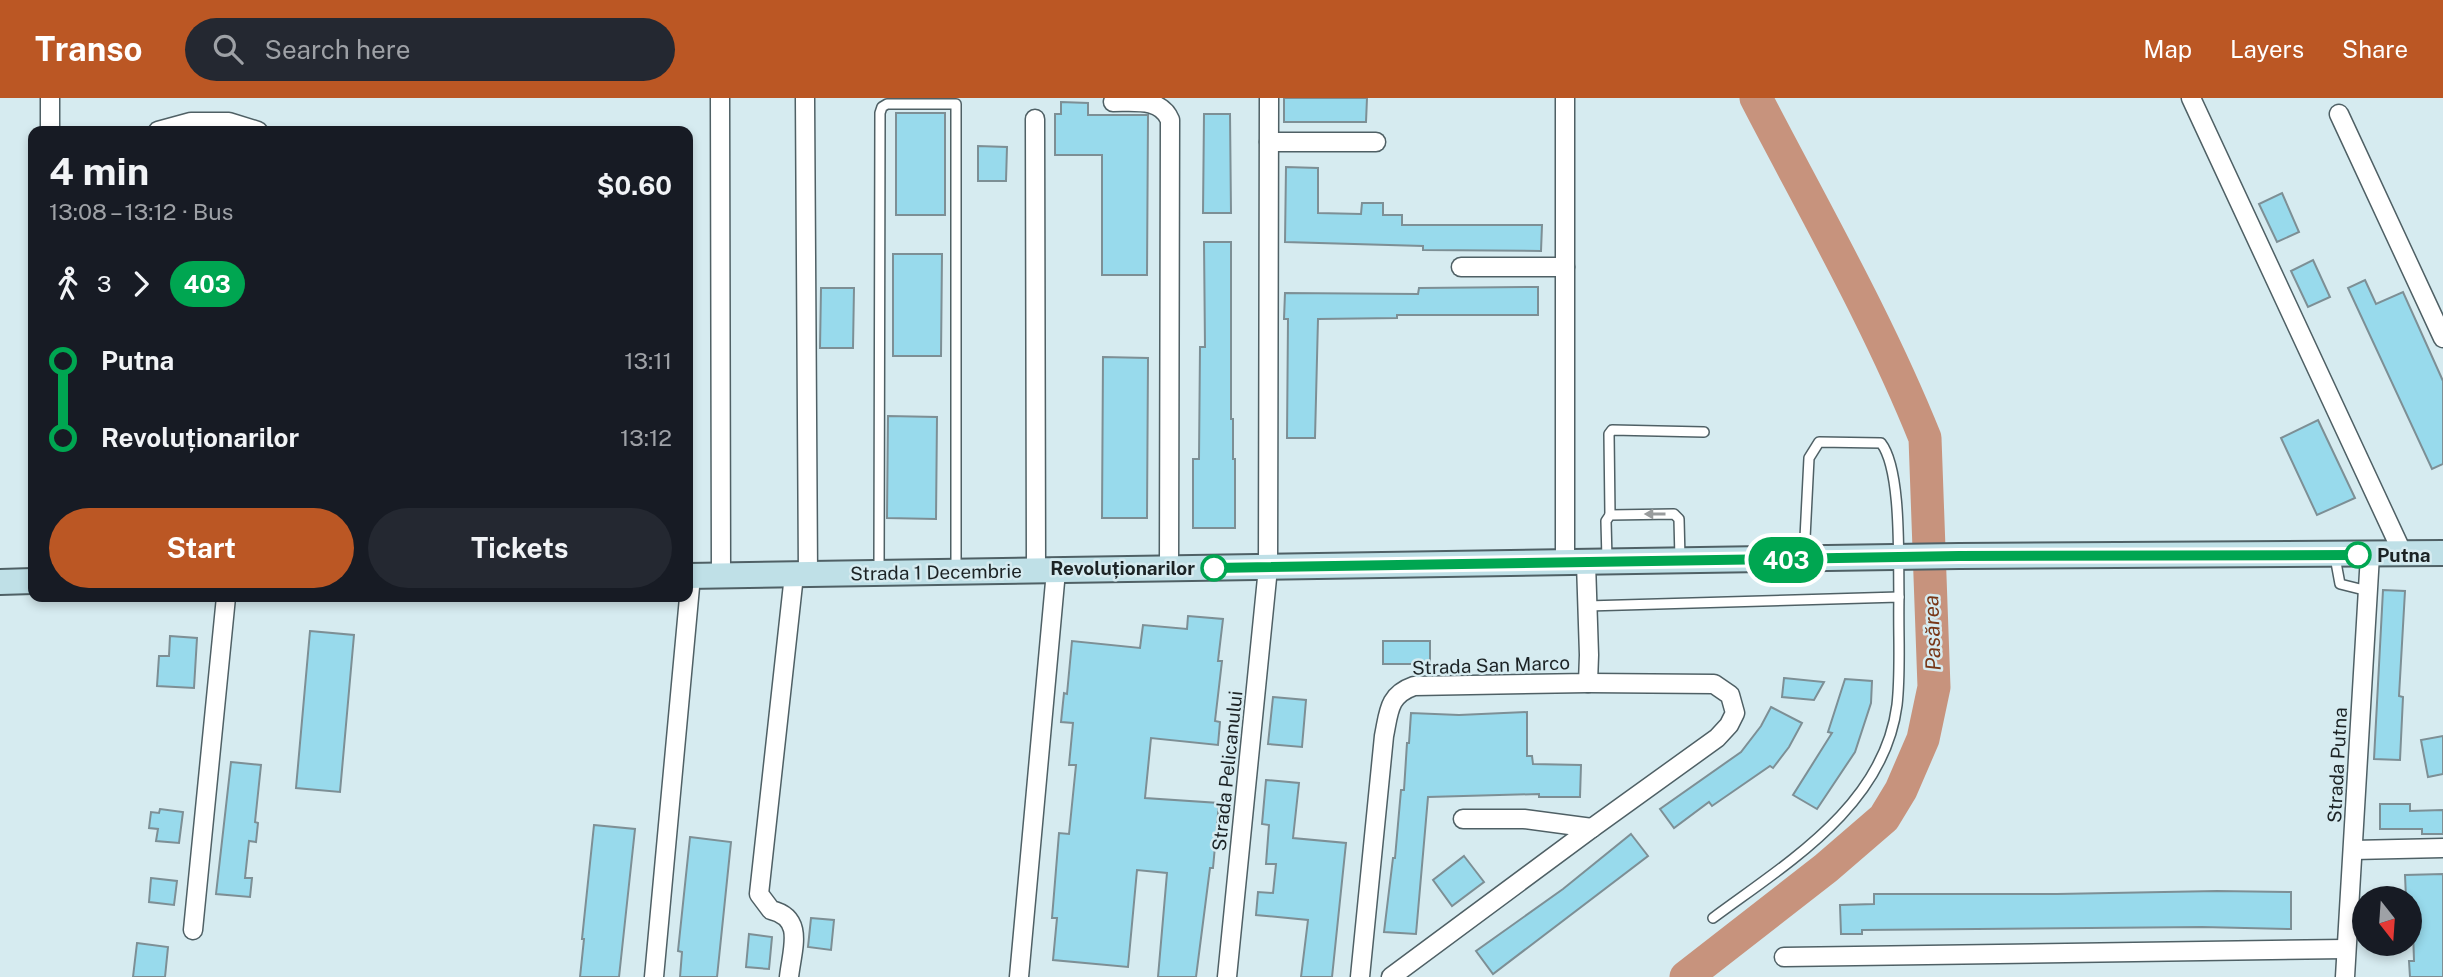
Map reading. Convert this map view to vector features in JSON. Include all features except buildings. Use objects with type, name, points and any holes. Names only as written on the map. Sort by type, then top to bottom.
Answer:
[{"type":"main road","name":"Strada 1 Decembrie","points":[[693,576],[1959,556],[2443,553]]},
{"type":"main road","points":[[0,582],[28,582]]},
{"type":"street","points":[[50,98],[50,126]]},
{"type":"street","points":[[720,98],[721,576]]},
{"type":"street","name":"Strada Pelicanului","points":[[1227,977],[1268,568],[1269,98]]},
{"type":"street","name":"Strada San Marco","points":[[1360,977],[1384,736],[1388,712],[1394,698],[1401,691],[1414,686],[1588,683],[1590,655],[1586,563],[1565,267],[1565,98]]},
{"type":"street","points":[[2192,98],[2403,554]]},
{"type":"street","points":[[789,977],[793,930],[790,918],[771,910],[759,894],[801,575],[805,99]]},
{"type":"street","points":[[1113,102],[1161,104],[1170,120],[1169,569]]},
{"type":"street","points":[[2339,114],[2443,338]]},
{"type":"street","points":[[1019,977],[1046,571],[1035,119]]},
{"type":"street","points":[[176,126],[191,122],[229,122],[242,126]]},
{"type":"street","points":[[1269,142],[1376,142]]},
{"type":"street","points":[[1461,267],[1565,267]]},
{"type":"street","name":"Strada Putna","points":[[2345,977],[2370,555]]},
{"type":"street","points":[[193,930],[226,602]]},
{"type":"street","points":[[654,977],[688,602]]},
{"type":"street","points":[[1391,977],[1717,738],[1729,725],[1735,713],[1730,695],[1714,684],[1588,683]]},
{"type":"street","points":[[1463,819],[1524,819],[1591,828]]},
{"type":"street","points":[[2353,850],[2443,848]]},
{"type":"street","points":[[1784,957],[2346,949]]},
{"type":"lane","points":[[879,573],[880,113],[882,107],[887,104],[956,104],[956,572]]},
{"type":"lane","points":[[1586,563],[1610,514],[1609,433],[1612,430],[1704,432]]},
{"type":"lane","points":[[1713,918],[1818,840],[1848,807],[1881,761],[1897,706],[1899,597],[1895,479],[1889,453],[1881,443],[1819,442],[1809,458],[1804,559]]},
{"type":"lane","points":[[1610,514],[1674,514],[1679,519],[1680,561]]},
{"type":"lane","points":[[2335,555],[2340,584],[2368,591]]},
{"type":"lane","points":[[1587,606],[1899,597]]},
{"type":"waterway","name":"Pasărea","points":[[1686,977],[1826,868],[1884,818],[1901,790],[1923,739],[1934,687],[1925,438],[1887,351],[1756,98]]},
{"type":"bus line","name":"403","points":[[1214,568],[1959,556],[2358,555]]},
{"type":"place","name":"Putna","points":[[2358,555]]},
{"type":"place","name":"Revoluționarilor","points":[[1214,568]]}]
